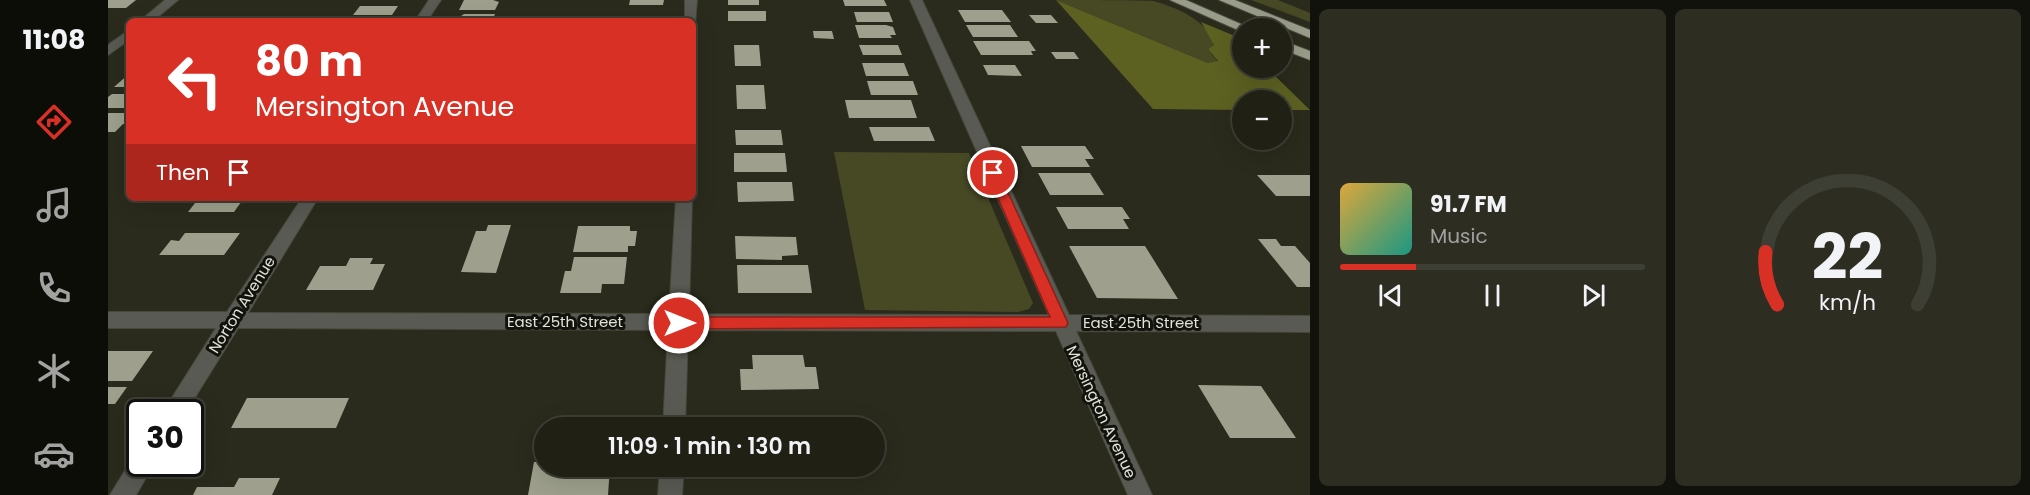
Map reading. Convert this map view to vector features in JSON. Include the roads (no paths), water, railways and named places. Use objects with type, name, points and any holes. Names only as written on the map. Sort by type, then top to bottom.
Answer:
[{"type":"highway","points":[[1176,0],[1232,23]]},
{"type":"highway","points":[[1225,0],[1310,34]]},
{"type":"highway","points":[[1292,49],[1310,56]]},
{"type":"street","points":[[150,18],[172,0]]},
{"type":"street","points":[[423,18],[435,0]]},
{"type":"street","points":[[691,0],[691,18]]},
{"type":"street","name":"Mersington Avenue","points":[[916,0],[1060,323],[1140,495]]},
{"type":"street","points":[[108,51],[126,36]]},
{"type":"street","name":"Norton Avenue","points":[[182,399],[308,201]]},
{"type":"street","points":[[675,417],[684,201]]},
{"type":"street","name":"East 25th Street","points":[[108,320],[1310,324]]},
{"type":"street","points":[[122,495],[134,477]]},
{"type":"street","points":[[670,495],[671,477]]}]
